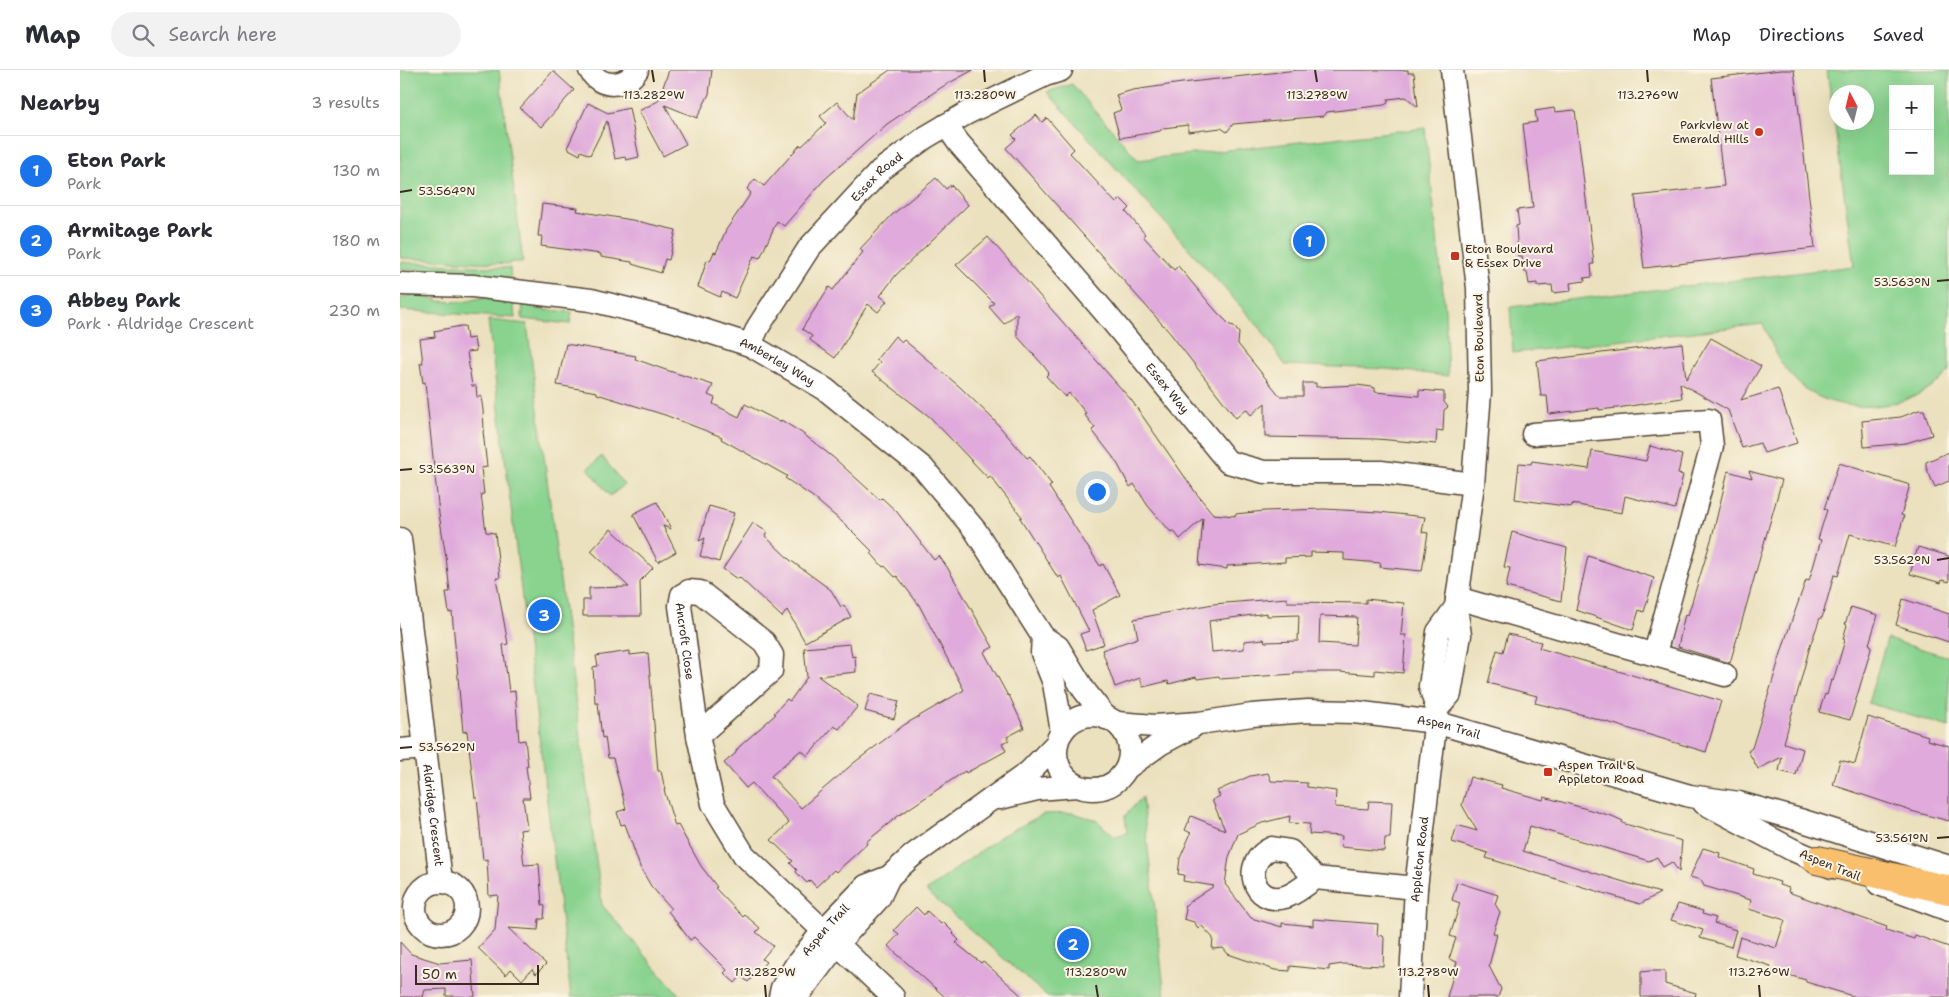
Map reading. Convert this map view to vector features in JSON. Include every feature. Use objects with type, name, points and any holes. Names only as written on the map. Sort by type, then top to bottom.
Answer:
[{"type":"main road","points":[[1817,860],[1949,890]]},
{"type":"street","points":[[590,70],[597,79],[614,84],[630,79],[636,70]]},
{"type":"street","name":"Essex Road","points":[[750,345],[767,312],[809,248],[881,170],[946,125],[1044,75],[1060,70]]},
{"type":"street","name":"Eton Boulevard","points":[[1436,716],[1450,694],[1460,635],[1456,602],[1473,484],[1480,392],[1478,288],[1452,70]]},
{"type":"street","name":"Essex Way","points":[[946,125],[958,142],[1103,310],[1228,462],[1264,472],[1381,472],[1473,484]]},
{"type":"street","name":"Amberley Way","points":[[400,284],[473,286],[591,300],[672,320],[750,345],[825,389],[924,468],[975,530],[1044,637],[1058,647],[1084,690],[1112,721]]},
{"type":"street","points":[[1533,434],[1709,420],[1712,446],[1655,653]]},
{"type":"street","name":"Aldridge Crescent","points":[[400,539],[441,882]]},
{"type":"street","name":"Ancroft Close","points":[[698,736],[771,671],[772,655],[764,642],[700,592],[689,591],[682,596],[680,606],[698,736],[713,804],[744,855],[893,997]]},
{"type":"street","points":[[1456,602],[1655,653],[1725,675]]},
{"type":"street","name":"Amberley Way","points":[[1044,637],[1042,653],[1054,684],[1060,738]]},
{"type":"street","name":"Aspen Trail","points":[[780,997],[782,988],[796,965],[879,898],[888,877],[912,856],[1030,772],[1071,723],[1082,717],[1095,715],[1112,721],[1155,726],[1308,711],[1436,716],[1690,796],[1817,860],[1949,910]]},
{"type":"street","name":"Appleton Road","points":[[1410,997],[1416,888],[1436,716]]},
{"type":"street","points":[[1112,721],[1125,732],[1129,743],[1128,767]]},
{"type":"street","name":"Aspen Trail","points":[[989,800],[1037,789],[1077,786],[1101,789],[1122,777],[1128,767],[1160,744],[1199,723]]},
{"type":"street","points":[[1060,738],[1056,756],[1060,768],[1067,778],[1077,786]]},
{"type":"street","name":"Aldridge Crescent","points":[[400,750],[425,748]]},
{"type":"street","name":"Aspen Trail","points":[[1690,796],[1739,803],[1839,831],[1949,867]]},
{"type":"street","points":[[1315,878],[1416,888]]},
{"type":"street","name":"Aspen Trail","points":[[797,997],[830,937]]},
{"type":"green space","points":[[400,70],[499,70],[523,262],[510,262],[510,264],[400,258]]},
{"type":"green space","points":[[1827,70],[1949,70],[1949,371],[1935,384],[1918,394],[1899,402],[1879,406],[1858,406],[1838,403],[1819,397],[1803,387],[1783,366],[1763,324],[1513,353],[1510,307],[1854,266],[1835,130],[1874,130],[1874,85],[1829,85]]},
{"type":"green space","points":[[1072,84],[1138,160],[1425,128],[1445,309],[1448,376],[1386,369],[1285,365],[1261,329],[1047,92]]},
{"type":"green space","points":[[400,262],[510,268],[511,281],[476,278],[463,272],[400,269]]},
{"type":"green space","points":[[412,294],[427,296],[438,301],[464,302],[484,297],[513,301],[515,318],[400,310],[400,299]]},
{"type":"green space","points":[[523,302],[537,309],[572,312],[570,324],[522,319]]},
{"type":"green space","points":[[488,320],[527,324],[602,905],[681,997],[571,997]]},
{"type":"green space","points":[[602,456],[624,485],[610,496],[588,468]]},
{"type":"green space","points":[[1887,639],[1949,657],[1949,727],[1868,703]]},
{"type":"green space","points":[[1142,797],[1165,997],[1048,997],[926,891],[1001,836],[1044,814],[1073,813],[1096,820],[1115,837],[1127,833],[1125,816]]},
{"type":"building","points":[[669,70],[712,70],[709,94],[697,118],[665,105],[686,144],[663,156],[639,111],[658,101]]},
{"type":"building","points":[[890,70],[973,70],[942,87],[887,124],[824,180],[784,226],[777,221],[760,258],[754,256],[735,298],[722,292],[720,297],[698,287],[707,260],[710,261],[714,252],[716,253],[726,230],[751,193],[747,189],[755,179],[764,186],[800,145],[802,146],[826,123],[820,116],[837,102],[853,120],[857,93]]},
{"type":"building","points":[[1297,70],[1408,70],[1408,73],[1414,73],[1418,107],[1406,97],[1388,99],[1388,103],[1384,105],[1327,112],[1324,116],[1233,124],[1227,132],[1221,128],[1188,132],[1188,125],[1163,128],[1160,131],[1120,138],[1113,113],[1121,110],[1116,95],[1133,90],[1182,83]]},
{"type":"building","name":"Parkview at Emerald Hills","points":[[1794,70],[1815,248],[1644,268],[1635,196],[1724,186],[1711,78]]},
{"type":"building","points":[[553,71],[574,90],[541,127],[520,108]]},
{"type":"building","points":[[588,103],[608,113],[629,108],[639,157],[626,160],[625,157],[615,159],[607,121],[590,155],[581,151],[580,155],[567,148]]},
{"type":"building","points":[[1554,108],[1555,112],[1575,110],[1594,264],[1591,264],[1592,277],[1584,278],[1585,281],[1570,283],[1571,291],[1553,293],[1552,285],[1537,286],[1537,283],[1529,284],[1527,272],[1524,272],[1522,256],[1518,256],[1516,226],[1519,225],[1517,210],[1533,208],[1523,124],[1537,122],[1535,111]]},
{"type":"building","points":[[1036,115],[1042,122],[1047,118],[1074,149],[1070,153],[1116,203],[1121,199],[1130,208],[1126,212],[1145,234],[1143,236],[1174,270],[1178,266],[1216,311],[1230,325],[1234,326],[1239,333],[1238,344],[1280,396],[1303,396],[1303,383],[1316,383],[1316,387],[1357,385],[1375,388],[1375,392],[1419,396],[1419,390],[1444,392],[1444,402],[1448,407],[1444,410],[1443,431],[1437,430],[1436,444],[1377,439],[1265,437],[1265,403],[1251,415],[1246,409],[1236,418],[1170,333],[1006,148],[1016,139],[1012,135]]},
{"type":"building","points":[[936,178],[946,189],[951,185],[968,205],[896,275],[880,296],[887,301],[878,312],[868,304],[835,358],[810,340],[812,336],[802,329],[829,287],[833,290],[863,252],[860,249],[892,215]]},
{"type":"building","points":[[542,204],[578,208],[577,211],[632,220],[676,230],[669,260],[665,259],[661,273],[632,264],[632,262],[601,257],[601,254],[541,246],[542,236],[538,236]]},
{"type":"building","points":[[988,237],[1132,401],[1196,493],[1213,514],[1235,516],[1235,514],[1265,511],[1324,509],[1425,517],[1422,532],[1428,533],[1422,571],[1380,567],[1381,563],[1344,560],[1344,553],[1311,552],[1311,557],[1285,558],[1285,562],[1227,566],[1227,569],[1199,565],[1203,518],[1180,539],[1173,530],[1171,532],[1148,506],[1134,484],[1130,487],[1116,461],[1092,430],[1095,428],[1084,414],[1086,413],[1069,393],[1065,397],[1046,376],[1049,373],[1017,336],[1017,313],[1004,324],[989,307],[994,303],[956,265]]},
{"type":"building","points":[[465,326],[467,339],[474,338],[476,351],[467,352],[472,386],[476,386],[477,397],[481,396],[483,410],[487,467],[481,468],[484,494],[481,494],[486,532],[495,533],[500,578],[496,578],[508,644],[503,645],[509,692],[515,691],[519,741],[525,740],[530,798],[523,798],[527,829],[520,830],[524,865],[539,864],[542,905],[545,906],[544,919],[539,919],[538,930],[508,928],[546,964],[536,974],[532,969],[522,980],[511,969],[506,975],[478,948],[495,930],[498,895],[489,896],[487,859],[483,860],[477,797],[475,798],[467,731],[463,732],[452,612],[449,613],[446,592],[450,592],[446,557],[439,514],[425,382],[423,383],[420,363],[423,363],[420,339],[435,337],[434,331]]},
{"type":"building","points":[[895,336],[902,342],[904,340],[960,387],[993,419],[1027,458],[1030,456],[1052,485],[1049,487],[1100,566],[1103,564],[1120,595],[1092,610],[1104,644],[1086,650],[1080,634],[1089,631],[1061,576],[1058,578],[1020,518],[1022,517],[990,476],[988,478],[930,417],[872,372],[880,362],[876,360]]},
{"type":"building","points":[[1711,338],[1761,366],[1741,400],[1778,389],[1797,443],[1764,453],[1760,443],[1742,448],[1728,410],[1680,383],[1682,398],[1599,410],[1599,408],[1549,414],[1547,396],[1541,396],[1537,361],[1682,343],[1686,379]]},
{"type":"building","points":[[566,344],[636,356],[635,359],[713,385],[708,395],[715,398],[713,404],[739,417],[745,404],[780,422],[781,420],[802,433],[834,458],[880,500],[882,498],[897,512],[934,560],[939,556],[993,647],[984,652],[1009,695],[1024,728],[1007,737],[1009,740],[1002,743],[1006,751],[966,773],[965,771],[898,816],[866,842],[867,844],[836,872],[834,870],[816,887],[810,880],[807,883],[790,863],[793,861],[771,840],[789,823],[752,783],[746,788],[724,763],[776,714],[774,713],[787,699],[790,701],[807,677],[804,648],[850,644],[852,657],[855,656],[856,672],[818,676],[858,706],[839,729],[834,726],[808,756],[801,750],[771,776],[801,808],[855,762],[904,725],[964,690],[919,605],[897,576],[895,577],[885,566],[883,567],[871,553],[873,552],[848,527],[813,497],[785,478],[787,476],[721,439],[722,437],[665,415],[597,394],[597,392],[557,385]]},
{"type":"building","points":[[1924,410],[1932,435],[1906,443],[1864,447],[1862,421],[1901,417]]},
{"type":"building","points":[[1650,446],[1682,455],[1678,474],[1683,475],[1675,509],[1625,496],[1622,513],[1572,504],[1572,507],[1515,499],[1519,463],[1531,464],[1532,461],[1589,469],[1592,451],[1646,461]]},
{"type":"building","points":[[1949,452],[1949,481],[1935,487],[1926,467],[1926,462]]},
{"type":"building","points":[[1839,463],[1910,485],[1901,515],[1904,516],[1895,547],[1850,534],[1838,576],[1834,575],[1822,618],[1820,618],[1810,646],[1784,743],[1803,749],[1796,775],[1779,771],[1782,757],[1758,769],[1748,751],[1752,748],[1786,637],[1806,580],[1809,581],[1821,540],[1818,539],[1827,510],[1824,509]]},
{"type":"building","points":[[1728,471],[1752,478],[1749,471],[1782,480],[1730,663],[1678,647],[1685,614],[1688,615],[1712,537]]},
{"type":"building","points":[[657,502],[671,529],[663,526],[676,552],[658,562],[633,514]]},
{"type":"building","points":[[709,506],[734,513],[719,562],[700,556],[705,538],[699,541]]},
{"type":"building","points":[[753,523],[767,532],[765,536],[790,560],[831,590],[841,607],[844,605],[851,617],[805,642],[787,610],[782,617],[739,577],[737,579],[723,569]]},
{"type":"building","points":[[611,529],[653,568],[640,581],[641,616],[583,616],[583,600],[589,600],[589,588],[629,587],[591,551]]},
{"type":"building","points":[[1512,532],[1567,548],[1561,601],[1506,587],[1510,568],[1504,567]]},
{"type":"building","points":[[1918,547],[1949,556],[1949,582],[1942,580],[1941,583],[1910,574]]},
{"type":"building","points":[[1588,556],[1654,578],[1644,612],[1639,610],[1633,630],[1576,610]]},
{"type":"building","points":[[1287,598],[1287,602],[1366,603],[1366,599],[1404,603],[1401,635],[1406,635],[1403,673],[1375,670],[1375,675],[1339,672],[1294,672],[1294,674],[1220,679],[1219,676],[1197,679],[1196,677],[1169,684],[1168,681],[1143,687],[1140,678],[1115,687],[1102,650],[1138,638],[1134,619],[1213,604]],"holes":[[[1267,613],[1267,616],[1299,615],[1298,641],[1265,642],[1264,639],[1244,641],[1244,649],[1212,652],[1209,621]],[[1320,616],[1357,617],[1355,645],[1319,643]]]},
{"type":"building","points":[[1903,599],[1949,614],[1949,642],[1896,625]]},
{"type":"building","points":[[1851,607],[1878,615],[1869,644],[1871,649],[1850,720],[1819,712],[1825,694],[1827,695],[1831,680],[1833,681],[1845,640],[1843,639],[1847,625],[1845,624]]},
{"type":"building","points":[[1508,634],[1541,642],[1539,648],[1721,701],[1706,752],[1584,715],[1535,703],[1537,696],[1488,683],[1497,650],[1503,652]]},
{"type":"building","points":[[630,651],[630,655],[648,653],[658,771],[661,771],[664,790],[675,826],[678,825],[701,866],[717,887],[715,888],[743,917],[745,915],[760,928],[756,932],[773,946],[762,959],[766,962],[748,982],[741,976],[735,983],[724,973],[727,970],[694,937],[690,940],[668,911],[671,909],[651,886],[640,867],[625,824],[621,825],[617,812],[626,809],[613,758],[608,758],[605,737],[602,738],[598,703],[595,703],[593,667],[598,666],[596,656]]},
{"type":"building","points":[[870,694],[899,701],[894,719],[865,711]]},
{"type":"building","points":[[1868,717],[1928,736],[1927,740],[1949,746],[1949,821],[1911,811],[1833,785],[1840,760],[1855,764]]},
{"type":"building","points":[[1268,773],[1271,781],[1307,783],[1307,787],[1336,791],[1335,807],[1368,809],[1369,801],[1392,802],[1390,838],[1385,838],[1384,851],[1341,847],[1342,836],[1309,834],[1310,824],[1289,823],[1290,816],[1262,823],[1238,834],[1229,857],[1225,884],[1251,918],[1282,927],[1282,923],[1313,926],[1313,919],[1378,924],[1377,935],[1384,938],[1383,966],[1343,964],[1329,966],[1329,970],[1290,966],[1290,971],[1275,970],[1228,954],[1223,948],[1212,949],[1213,938],[1202,926],[1198,928],[1194,922],[1184,919],[1186,910],[1184,906],[1214,886],[1183,881],[1184,875],[1178,874],[1180,858],[1191,833],[1185,830],[1191,816],[1225,830],[1212,800],[1220,796],[1217,791],[1250,776]]},
{"type":"building","points":[[1470,777],[1502,785],[1501,788],[1543,800],[1544,797],[1612,816],[1623,821],[1622,823],[1682,841],[1679,872],[1672,862],[1663,867],[1657,857],[1649,861],[1530,826],[1523,851],[1660,893],[1640,904],[1486,858],[1488,853],[1452,842],[1457,825],[1477,831],[1462,805]]},
{"type":"building","points":[[1703,848],[1720,853],[1719,857],[1754,869],[1753,874],[1780,882],[1779,885],[1789,888],[1788,892],[1887,927],[1886,930],[1914,939],[1915,935],[1949,947],[1949,997],[1856,997],[1770,970],[1771,966],[1735,955],[1740,937],[1776,948],[1785,920],[1749,909],[1751,900],[1704,886],[1701,880],[1690,877]]},
{"type":"building","points":[[1457,882],[1498,895],[1495,904],[1500,912],[1493,933],[1497,934],[1489,966],[1501,989],[1498,997],[1447,997],[1457,962],[1449,959],[1456,938],[1450,936],[1460,903],[1452,900]]},
{"type":"building","points":[[1678,904],[1703,911],[1702,914],[1716,918],[1714,923],[1736,930],[1731,947],[1700,938],[1703,930],[1671,920]]},
{"type":"building","points":[[916,907],[924,915],[927,911],[941,924],[943,922],[959,940],[956,943],[981,963],[983,961],[1023,997],[945,997],[888,946],[899,934],[894,930]]},
{"type":"building","points":[[400,942],[411,954],[440,963],[472,960],[475,997],[446,996],[446,989],[425,990],[423,997],[400,997]]},
{"type":"building","points":[[1665,971],[1665,984],[1696,993],[1695,997],[1641,997],[1641,972]]},
{"type":"place","name":"Parkview at Emerald Hills","points":[[1759,132]]},
{"type":"place","name":"Eton Park","points":[[1309,241]]},
{"type":"place","name":"Eton Boulevard & Essex Drive","points":[[1455,256]]},
{"type":"place","name":"Abbey Park","points":[[544,615]]},
{"type":"place","name":"Aspen Trail & Appleton Road","points":[[1548,772]]},
{"type":"place","name":"Armitage Park","points":[[1073,944]]}]
